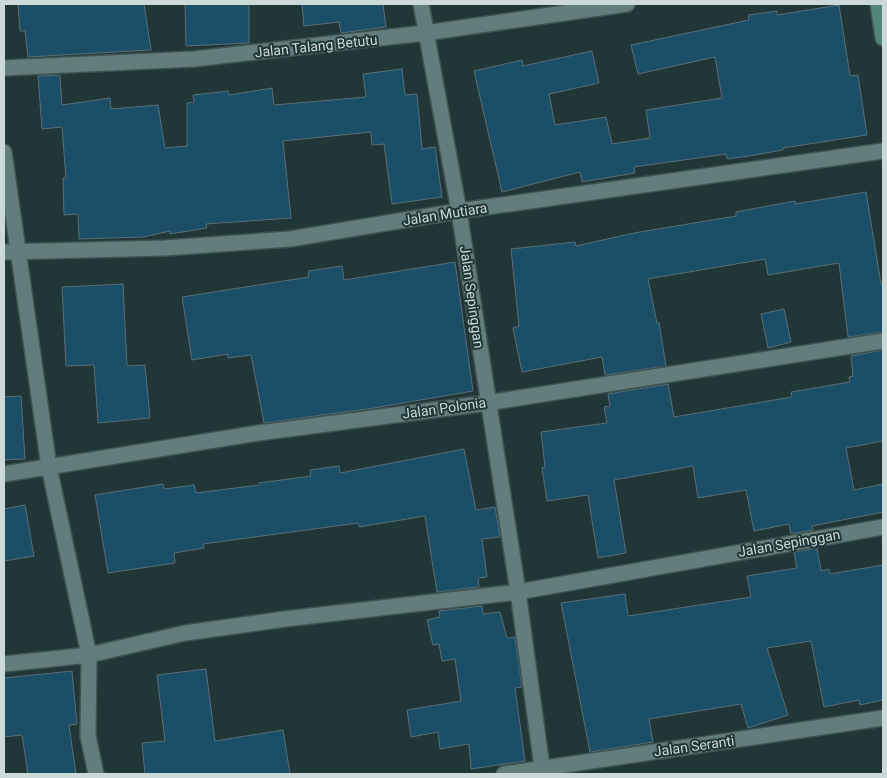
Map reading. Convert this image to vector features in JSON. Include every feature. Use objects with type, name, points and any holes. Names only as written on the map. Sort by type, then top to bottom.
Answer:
[{"type":"street","name":"Jalan Sepinggan","points":[[421,4],[459,211],[487,403],[518,592],[543,771]]},
{"type":"street","name":"Jalan Talang Betutu","points":[[4,68],[194,59],[425,34],[627,4]]},
{"type":"street","points":[[878,4],[883,38]]},
{"type":"street","name":"Jalan Mutiara","points":[[4,252],[165,248],[290,239],[459,211],[883,151]]},
{"type":"street","points":[[4,152],[49,467],[89,655],[88,736],[96,774]]},
{"type":"street","name":"Jalan Polonia","points":[[4,474],[258,433],[487,403],[883,341]]},
{"type":"street","name":"Jalan Sepinggan","points":[[518,592],[883,527]]},
{"type":"street","points":[[4,664],[89,655],[194,632],[518,592]]},
{"type":"street","name":"Jalan Seranti","points":[[504,774],[543,771],[883,718]]},
{"type":"building","points":[[18,4],[144,4],[151,50],[28,57],[25,31],[20,31]]},
{"type":"building","points":[[185,4],[249,4],[249,43],[186,46]]},
{"type":"building","points":[[302,4],[383,4],[386,27],[341,33],[339,22],[304,26]]},
{"type":"building","points":[[839,5],[850,76],[858,75],[867,135],[783,148],[783,150],[749,156],[727,159],[726,154],[634,167],[635,173],[582,182],[580,172],[502,192],[474,71],[522,60],[523,66],[592,51],[599,83],[549,94],[555,125],[606,117],[612,144],[650,138],[646,110],[722,98],[715,57],[638,74],[631,45],[749,20],[748,15],[777,11],[777,15]]},
{"type":"building","points":[[402,69],[405,95],[417,94],[422,149],[435,147],[442,197],[392,204],[384,144],[372,145],[371,132],[283,141],[291,218],[206,224],[207,228],[170,234],[170,231],[144,237],[79,239],[78,214],[64,215],[63,178],[66,178],[62,127],[42,129],[38,76],[60,75],[62,105],[110,98],[111,109],[158,105],[165,148],[187,146],[187,103],[194,102],[193,95],[228,91],[229,95],[272,88],[274,105],[366,97],[363,74]]},
{"type":"building","points":[[866,192],[881,284],[883,283],[883,332],[848,337],[839,263],[768,275],[765,259],[648,279],[657,323],[659,323],[666,366],[605,375],[602,357],[522,372],[513,328],[519,326],[511,249],[575,242],[576,246],[634,233],[736,216],[736,212],[795,201],[795,204]]},
{"type":"building","points":[[455,262],[473,391],[374,408],[264,423],[251,355],[228,358],[228,354],[192,360],[182,297],[309,277],[308,271],[342,266],[344,280]]},
{"type":"building","points":[[123,284],[127,366],[145,365],[150,418],[98,423],[94,365],[66,366],[62,287]]},
{"type":"building","points":[[784,309],[791,342],[768,348],[761,314]]},
{"type":"building","points":[[883,350],[883,441],[846,448],[854,490],[883,484],[883,512],[812,526],[813,530],[791,534],[789,524],[754,531],[746,490],[698,498],[693,466],[614,480],[626,553],[598,558],[588,495],[547,501],[542,468],[545,467],[541,432],[607,423],[604,407],[610,406],[608,394],[668,384],[674,417],[792,397],[791,392],[850,382],[849,377],[853,376],[851,356]]},
{"type":"building","points":[[21,396],[25,459],[4,460],[4,397]]},
{"type":"building","points":[[464,449],[476,510],[495,507],[500,537],[482,539],[487,577],[478,578],[479,587],[437,592],[425,516],[359,527],[358,523],[203,544],[204,548],[174,553],[175,563],[108,573],[95,495],[163,484],[164,489],[194,485],[196,493],[311,476],[310,470],[339,466],[340,473]]},
{"type":"building","points":[[25,505],[34,556],[4,561],[4,509]]},
{"type":"building","points":[[817,548],[821,571],[829,569],[830,574],[883,565],[883,700],[860,705],[859,700],[824,707],[811,641],[767,648],[788,715],[748,728],[741,704],[649,719],[653,742],[590,752],[561,603],[625,594],[628,616],[751,597],[747,576],[797,568],[794,552]]},
{"type":"building","points":[[482,606],[483,614],[500,612],[507,638],[515,637],[522,687],[515,688],[525,761],[471,769],[469,744],[440,749],[438,732],[411,737],[407,710],[461,701],[455,659],[442,661],[439,644],[433,645],[427,620],[440,617],[439,611]]},
{"type":"building","points":[[206,669],[215,741],[283,730],[290,774],[145,774],[142,743],[165,741],[157,675]]},
{"type":"building","points":[[72,671],[77,724],[69,725],[76,774],[28,774],[22,735],[4,737],[4,678]]}]
